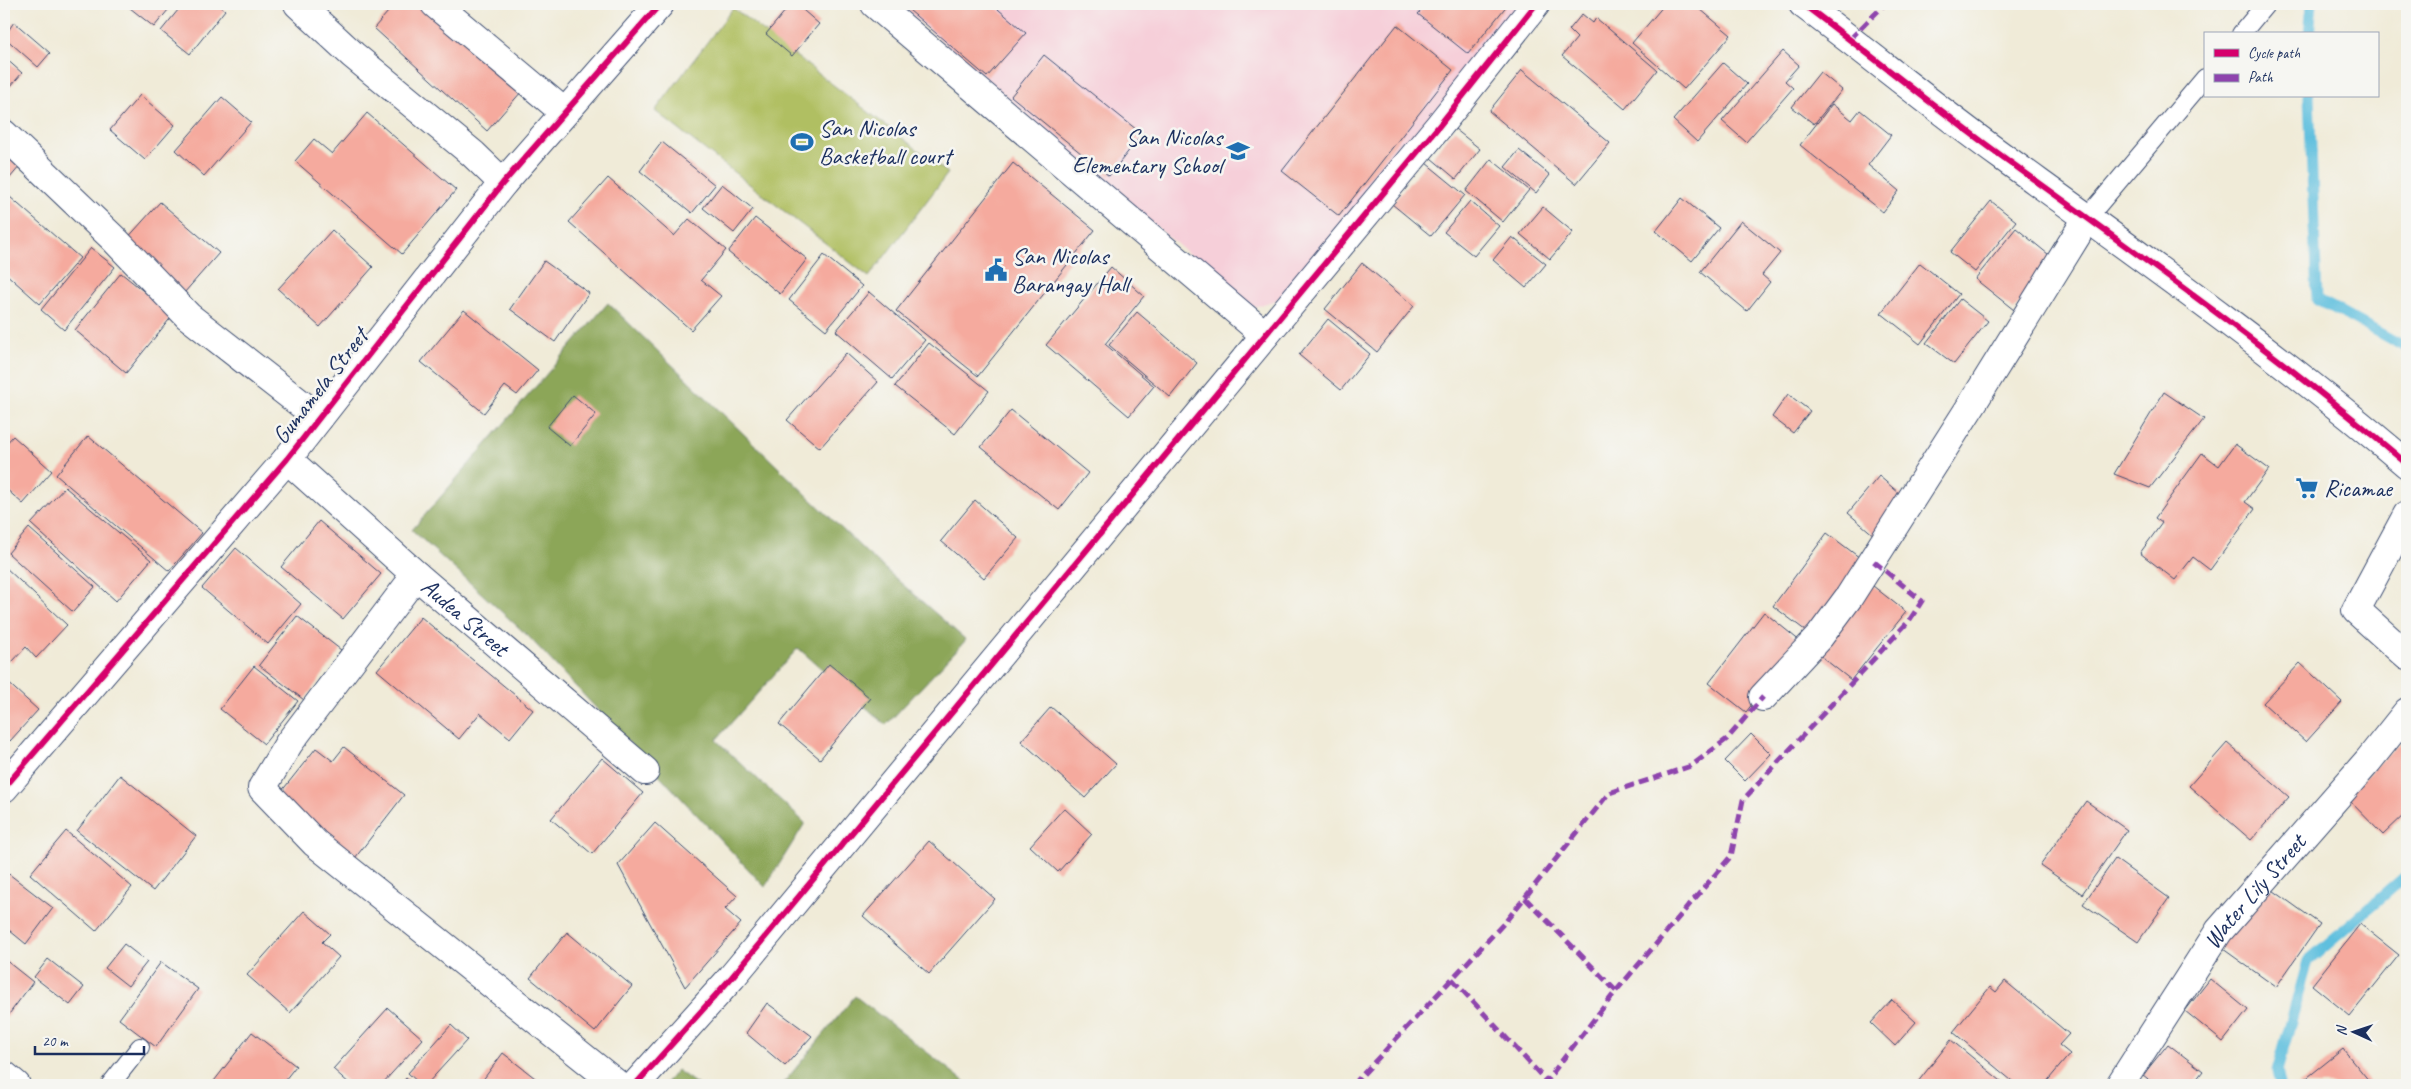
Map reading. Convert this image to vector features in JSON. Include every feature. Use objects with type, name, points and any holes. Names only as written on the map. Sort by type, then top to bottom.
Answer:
[{"type":"street","points":[[298,4],[353,55],[473,154],[503,183]]},
{"type":"street","points":[[435,4],[564,112]]},
{"type":"street","name":"Gumamela Street","points":[[4,788],[287,459],[503,183],[660,4]]},
{"type":"street","points":[[875,4],[1265,335]]},
{"type":"street","points":[[635,1085],[732,977],[1439,126],[1536,4]]},
{"type":"street","points":[[1803,4],[1919,96],[2088,217],[2352,417],[2407,464]]},
{"type":"street","points":[[4,134],[116,241],[188,316],[319,418]]},
{"type":"street","points":[[1763,697],[1820,636],[1849,597],[2088,217]]},
{"type":"street","name":"Audea Street","points":[[287,459],[416,575],[646,771]]},
{"type":"street","points":[[2407,515],[2356,610],[2407,656]]},
{"type":"street","points":[[416,575],[289,743],[262,788],[315,843],[618,1085]]},
{"type":"street","name":"Water Lily Street","points":[[2120,1085],[2219,931],[2368,761],[2407,712]]},
{"type":"street","points":[[4,1075],[16,1085]]},
{"type":"lane","points":[[2243,32],[2266,4]]},
{"type":"lane","points":[[2088,217],[2204,79]]},
{"type":"lane","points":[[110,1085],[140,1047]]},
{"type":"shaded area","name":"San Nicolas Elementary School","points":[[899,4],[1528,4],[1285,297],[1251,308]]},
{"type":"green space","name":"San Nicolas Basketball court","points":[[733,8],[948,173],[869,277],[655,111]]},
{"type":"green space","points":[[608,303],[868,554],[966,640],[886,725],[798,648],[716,740],[805,823],[765,887],[528,636],[412,530]]},
{"type":"green space","points":[[855,996],[969,1085],[782,1085]]},
{"type":"green space","points":[[677,1070],[698,1085],[664,1085]]},
{"type":"building","points":[[125,4],[173,4],[154,27]]},
{"type":"building","points":[[183,4],[218,4],[225,10],[190,54],[161,31]]},
{"type":"building","points":[[395,4],[425,4],[522,91],[487,131],[374,28]]},
{"type":"building","points":[[791,4],[796,4],[819,24],[792,56],[766,34]]},
{"type":"building","points":[[902,4],[992,4],[1026,33],[987,77]]},
{"type":"building","points":[[1427,4],[1508,4],[1468,54],[1418,14]]},
{"type":"building","points":[[1665,4],[1694,4],[1731,35],[1684,89],[1632,43]]},
{"type":"building","points":[[1582,14],[1593,23],[1596,18],[1657,70],[1625,109],[1562,56],[1577,38],[1569,30]]},
{"type":"building","points":[[14,22],[50,53],[38,67],[4,37]]},
{"type":"building","points":[[1397,25],[1453,70],[1339,216],[1282,171]]},
{"type":"building","points":[[1783,51],[1799,65],[1785,81],[1793,88],[1746,142],[1722,121]]},
{"type":"building","points":[[1044,55],[1142,134],[1109,176],[1011,96]]},
{"type":"building","points":[[4,57],[22,73],[4,94]]},
{"type":"building","points":[[1723,63],[1747,84],[1697,142],[1673,120]]},
{"type":"building","points":[[1522,70],[1610,143],[1576,184],[1489,111]]},
{"type":"building","points":[[1820,72],[1842,90],[1814,124],[1792,107]]},
{"type":"building","points":[[140,95],[175,125],[145,160],[110,130]]},
{"type":"building","points":[[222,97],[251,122],[204,176],[176,150]]},
{"type":"building","points":[[1832,104],[1852,120],[1860,110],[1891,135],[1868,165],[1899,191],[1883,212],[1800,145]]},
{"type":"building","points":[[367,113],[456,190],[402,254],[295,161],[314,139],[332,154]]},
{"type":"building","points":[[1455,129],[1480,149],[1456,179],[1431,158]]},
{"type":"building","points":[[662,142],[715,185],[692,213],[640,171]]},
{"type":"building","points":[[1519,150],[1550,175],[1536,193],[1505,167]]},
{"type":"building","points":[[4,152],[20,166],[4,185]]},
{"type":"building","points":[[1491,159],[1529,190],[1503,222],[1466,191]]},
{"type":"building","name":"San Nicolas Barangay Hall","points":[[1013,163],[1095,230],[978,376],[896,311]]},
{"type":"building","points":[[1426,163],[1465,195],[1431,236],[1392,204]]},
{"type":"building","points":[[608,178],[674,236],[689,219],[726,250],[701,280],[721,296],[691,330],[569,222]]},
{"type":"building","points":[[722,184],[753,209],[734,233],[703,208]]},
{"type":"building","points":[[10,197],[80,258],[40,304],[4,272],[4,205]]},
{"type":"building","points":[[1682,198],[1719,228],[1692,261],[1656,231]]},
{"type":"building","points":[[1470,201],[1499,226],[1474,256],[1444,232]]},
{"type":"building","points":[[1991,201],[2016,221],[1975,272],[1950,252]]},
{"type":"building","points":[[160,202],[219,253],[184,293],[125,241]]},
{"type":"building","points":[[1543,207],[1573,232],[1550,259],[1520,234]]},
{"type":"building","points":[[755,218],[807,259],[780,294],[728,252]]},
{"type":"building","points":[[1741,221],[1780,253],[1762,275],[1770,282],[1747,311],[1700,272]]},
{"type":"building","points":[[2016,228],[2054,259],[2014,310],[1975,279]]},
{"type":"building","points":[[332,230],[373,267],[320,327],[278,289]]},
{"type":"building","points":[[1512,237],[1546,264],[1526,288],[1493,260]]},
{"type":"building","points":[[91,248],[115,267],[64,330],[41,310]]},
{"type":"building","points":[[824,255],[862,286],[826,330],[789,300]]},
{"type":"building","points":[[544,261],[589,293],[555,342],[510,309]]},
{"type":"building","points":[[1362,263],[1414,306],[1377,352],[1325,309]]},
{"type":"building","points":[[1920,263],[1959,294],[1920,344],[1881,313]]},
{"type":"building","points":[[1111,267],[1144,296],[1105,344],[1154,386],[1129,416],[1046,345]]},
{"type":"building","points":[[121,273],[173,315],[126,373],[75,330]]},
{"type":"building","points":[[869,292],[925,340],[892,379],[836,331]]},
{"type":"building","points":[[1960,299],[1988,321],[1954,364],[1926,343]]},
{"type":"building","points":[[464,310],[538,370],[517,395],[505,386],[484,413],[421,362]]},
{"type":"building","points":[[1137,312],[1197,363],[1170,397],[1109,345]]},
{"type":"building","points":[[1328,319],[1370,354],[1341,390],[1299,355]]},
{"type":"building","points":[[929,343],[989,391],[955,434],[895,386]]},
{"type":"building","points":[[846,353],[878,382],[820,448],[787,420]]},
{"type":"building","points":[[2164,392],[2204,419],[2150,488],[2114,474]]},
{"type":"building","points":[[1788,394],[1810,411],[1793,433],[1772,417]]},
{"type":"building","points":[[573,395],[596,414],[570,446],[547,427]]},
{"type":"building","points":[[1011,410],[1088,473],[1059,510],[981,447]]},
{"type":"building","points":[[13,436],[52,471],[23,504],[4,487],[4,446]]},
{"type":"building","points":[[88,436],[202,533],[169,571],[56,475]]},
{"type":"building","points":[[2235,444],[2269,469],[2245,502],[2255,509],[2210,570],[2193,557],[2175,580],[2140,553],[2162,523],[2155,518],[2202,453],[2219,466]]},
{"type":"building","points":[[1879,476],[1906,499],[1875,536],[1848,513]]},
{"type":"building","points":[[65,487],[151,560],[116,601],[31,524]]},
{"type":"building","points":[[975,500],[1018,538],[984,578],[941,541]]},
{"type":"building","points":[[319,521],[381,574],[343,619],[281,567]]},
{"type":"building","points":[[29,528],[95,587],[73,612],[8,553]]},
{"type":"building","points":[[1827,533],[1868,564],[1814,637],[1773,606]]},
{"type":"building","points":[[236,548],[301,604],[268,644],[202,588]]},
{"type":"building","points":[[4,566],[67,625],[36,658],[26,647],[12,662],[4,654]]},
{"type":"building","points":[[1868,582],[1906,612],[1851,680],[1813,650]]},
{"type":"building","points":[[1764,612],[1801,642],[1746,712],[1709,683]]},
{"type":"building","points":[[297,616],[341,650],[304,700],[259,665]]},
{"type":"building","points":[[421,617],[533,710],[510,738],[480,713],[459,739],[377,670]]},
{"type":"building","points":[[2300,663],[2342,702],[2306,742],[2263,703]]},
{"type":"building","points":[[829,664],[870,698],[820,759],[779,724]]},
{"type":"building","points":[[254,666],[298,701],[264,744],[220,709]]},
{"type":"building","points":[[4,679],[38,710],[10,741],[4,735]]},
{"type":"building","points":[[1051,707],[1116,764],[1085,798],[1021,741]]},
{"type":"building","points":[[1751,734],[1771,754],[1745,781],[1725,761]]},
{"type":"building","points":[[2407,737],[2407,812],[2383,835],[2345,796]]},
{"type":"building","points":[[2227,743],[2289,797],[2251,840],[2189,786]]},
{"type":"building","points":[[344,747],[404,795],[355,858],[277,797],[316,748],[333,761]]},
{"type":"building","points":[[602,758],[643,793],[592,854],[551,819]]},
{"type":"building","points":[[120,775],[196,836],[153,891],[77,831]]},
{"type":"building","points":[[2086,801],[2127,830],[2082,894],[2040,865]]},
{"type":"building","points":[[1064,808],[1092,834],[1058,872],[1030,846]]},
{"type":"building","points":[[655,823],[737,896],[725,909],[741,923],[685,987],[618,865]]},
{"type":"building","points":[[66,831],[132,887],[96,931],[30,874]]},
{"type":"building","points":[[929,841],[995,899],[929,974],[863,916]]},
{"type":"building","points":[[2115,859],[2169,898],[2138,942],[2083,904]]},
{"type":"building","points":[[9,874],[53,908],[26,944],[4,926],[4,881]]},
{"type":"building","points":[[2263,883],[2320,924],[2276,987],[2219,946]]},
{"type":"building","points":[[304,911],[330,934],[322,942],[339,957],[290,1013],[247,975]]},
{"type":"building","points":[[2360,924],[2399,955],[2350,1016],[2312,985]]},
{"type":"building","points":[[567,932],[632,986],[595,1032],[530,978]]},
{"type":"building","points":[[124,944],[147,962],[128,986],[105,968]]},
{"type":"building","points":[[4,959],[33,982],[4,1021]]},
{"type":"building","points":[[48,959],[84,987],[70,1005],[34,977]]},
{"type":"building","points":[[161,962],[198,989],[156,1047],[119,1019]]},
{"type":"building","points":[[2210,979],[2248,1010],[2223,1042],[2185,1011]]},
{"type":"building","points":[[2005,981],[2069,1034],[2059,1045],[2070,1054],[2044,1085],[2017,1085],[1953,1032],[1990,987],[1996,992]]},
{"type":"building","points":[[1892,1000],[1916,1022],[1895,1046],[1871,1023]]},
{"type":"building","points":[[767,1003],[812,1036],[785,1066],[746,1033]]},
{"type":"building","points":[[388,1008],[423,1039],[381,1085],[351,1085],[333,1069]]},
{"type":"building","points":[[451,1025],[467,1040],[426,1085],[421,1085],[408,1073]]},
{"type":"building","points":[[252,1032],[296,1066],[281,1085],[211,1085]]},
{"type":"building","points":[[1951,1040],[2006,1085],[1919,1085],[1917,1083]]},
{"type":"building","points":[[2168,1044],[2203,1071],[2192,1085],[2156,1085],[2143,1075]]},
{"type":"building","points":[[2343,1049],[2370,1082],[2366,1085],[2298,1085]]},
{"type":"building","points":[[503,1053],[544,1085],[479,1085]]},
{"type":"building","points":[[406,1078],[414,1085],[399,1085]]},
{"type":"waterway","points":[[2309,32],[2312,4]]},
{"type":"waterway","points":[[2309,98],[2317,299],[2407,348]]},
{"type":"waterway","points":[[2280,1085],[2277,1071],[2308,961],[2407,875]]},
{"type":"marked path","points":[[1850,39],[1885,4]]},
{"type":"marked path","points":[[1616,991],[1731,856],[1743,800],[1909,621],[1922,601],[1872,560]]},
{"type":"marked path","points":[[1353,1085],[1506,921],[1609,793],[1691,766],[1727,739],[1763,697]]},
{"type":"marked path","points":[[1525,898],[1616,991],[1547,1080]]},
{"type":"marked path","points":[[1452,979],[1548,1083]]},
{"type":"cycle path","points":[[4,788],[287,459],[503,183],[660,4]]},
{"type":"cycle path","points":[[635,1085],[732,977],[1439,126],[1536,4]]},
{"type":"cycle path","points":[[1803,4],[1978,138],[2259,345],[2407,464]]},
{"type":"place","name":"San Nicolas Basketball court","points":[[802,142]]},
{"type":"place","name":"San Nicolas Elementary School","points":[[1238,151]]},
{"type":"place","name":"San Nicolas Barangay Hall","points":[[996,270]]},
{"type":"place","name":"Ricamae","points":[[2307,488]]}]
